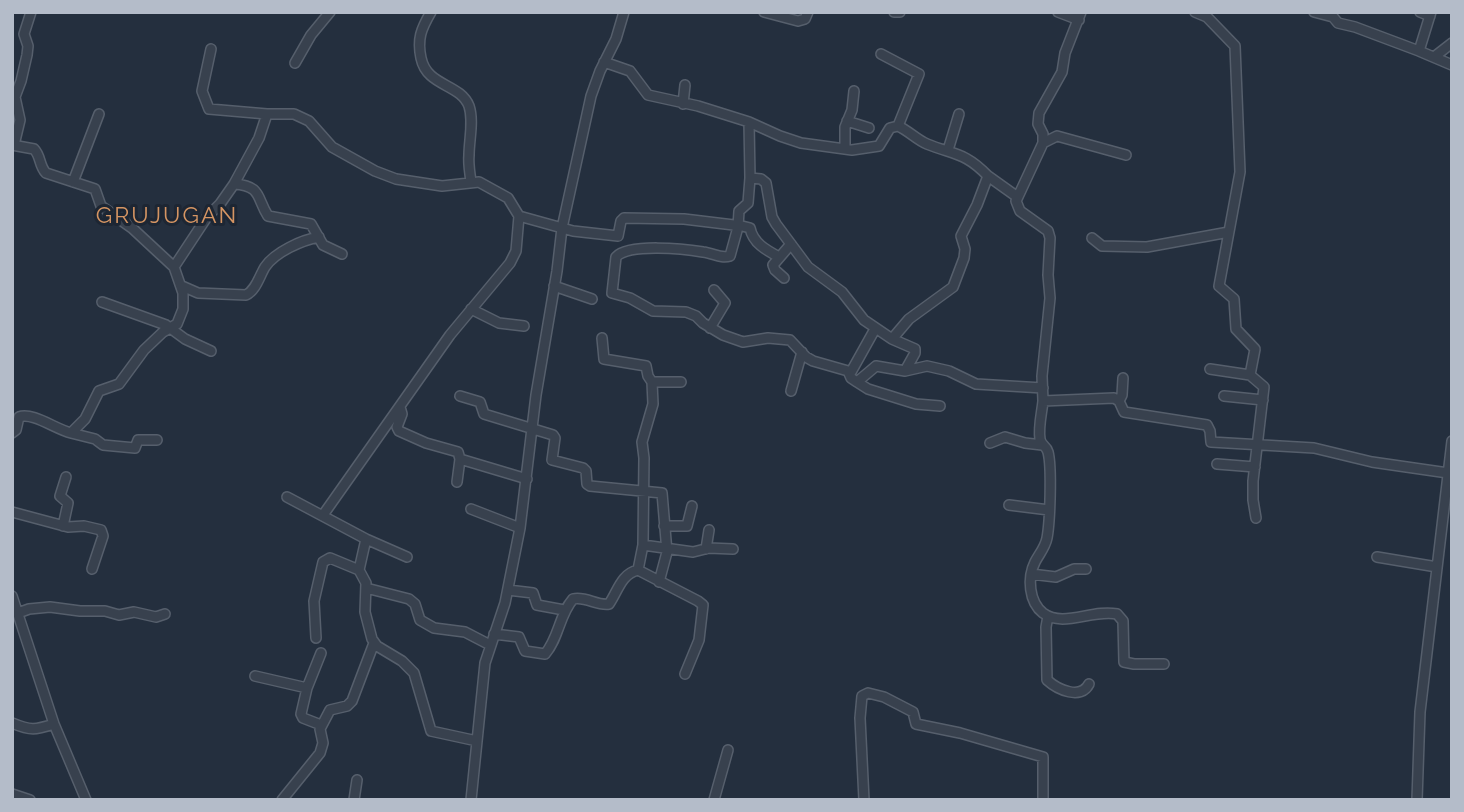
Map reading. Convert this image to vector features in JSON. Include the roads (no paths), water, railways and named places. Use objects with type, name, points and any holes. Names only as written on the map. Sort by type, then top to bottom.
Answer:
[{"type":"street","points":[[30,12],[24,34],[28,49],[13,100],[20,120],[13,145],[34,149],[43,170],[95,189],[102,206],[132,228],[174,267],[183,286],[182,314],[177,324],[144,350],[119,384],[99,391],[85,419],[71,433]]},
{"type":"street","points":[[295,63],[311,35],[330,12]]},
{"type":"street","points":[[431,12],[420,33],[422,64],[428,75],[459,94],[468,103],[471,111],[469,183]]},
{"type":"street","points":[[471,800],[482,680],[509,590],[520,528],[536,395],[562,228],[591,96],[616,39],[624,12]]},
{"type":"street","points":[[764,12],[798,21],[805,19],[808,12]]},
{"type":"street","points":[[894,12],[900,12]]},
{"type":"street","points":[[1059,12],[1080,16],[1065,53],[1062,72],[1039,113],[1038,124],[1043,134],[1043,144],[1016,196],[1016,206],[1020,211],[1048,231],[1050,238],[1050,298],[1039,437],[1048,452],[1049,510],[1047,538],[1031,574],[1031,590],[1037,606],[1048,616],[1066,619],[1091,613],[1117,614],[1123,621],[1124,662],[1164,664]]},
{"type":"street","points":[[1195,12],[1208,15],[1233,43],[1236,51],[1240,172],[1219,286],[1234,299],[1236,329],[1255,349],[1250,375]]},
{"type":"street","points":[[1315,12],[1452,65]]},
{"type":"street","points":[[1419,51],[1430,14],[1420,12]]},
{"type":"street","points":[[1434,57],[1452,43]]},
{"type":"street","points":[[211,49],[202,91],[209,109],[295,114],[303,117],[319,131],[332,147],[396,180],[450,186],[482,183],[508,198],[519,216],[514,256],[499,278],[471,309],[323,516]]},
{"type":"street","points":[[881,54],[919,74],[898,127]]},
{"type":"street","points":[[604,62],[631,71],[648,95],[749,122],[790,140],[858,150],[879,146],[890,128],[898,127],[925,143],[969,159],[1016,196]]},
{"type":"street","points":[[683,104],[685,85]]},
{"type":"street","points":[[845,149],[847,121],[852,110],[854,91]]},
{"type":"street","points":[[73,182],[99,114]]},
{"type":"street","points":[[174,267],[207,217],[234,184],[259,138],[267,114]]},
{"type":"street","points":[[948,150],[959,114]]},
{"type":"street","points":[[847,121],[869,128]]},
{"type":"street","points":[[749,122],[748,203],[739,211],[730,256],[727,258],[704,252],[638,248],[624,251],[616,257],[611,293],[630,298],[653,311],[686,312],[696,316],[710,328],[743,342],[768,338],[790,340],[813,361],[851,372]]},
{"type":"street","points":[[1043,144],[1057,136],[1126,155]]},
{"type":"street","points":[[892,340],[909,319],[953,286],[964,258],[965,249],[961,236],[978,205],[988,176]]},
{"type":"street","points":[[750,178],[761,179],[766,183],[772,217],[808,267],[842,292],[875,329],[892,340],[915,349],[905,371]]},
{"type":"street","points":[[234,184],[246,185],[257,192],[268,216],[311,224],[323,245],[342,254]]},
{"type":"street","points":[[519,216],[562,228],[615,237],[619,234],[624,218],[684,219],[738,225],[750,228],[752,236],[761,247],[779,257]]},
{"type":"street","points":[[1092,238],[1102,246],[1147,247],[1229,232]]},
{"type":"street","points":[[183,286],[198,293],[246,295],[251,293],[265,267],[274,258],[304,241],[319,237]]},
{"type":"street","points":[[784,278],[773,267],[791,244]]},
{"type":"street","points":[[554,286],[592,299]]},
{"type":"street","points":[[710,328],[725,303],[714,290]]},
{"type":"street","points":[[102,302],[171,328],[184,339],[211,351]]},
{"type":"street","points":[[471,309],[499,323],[524,326]]},
{"type":"street","points":[[875,329],[851,372],[851,378],[868,389],[916,404],[940,406]]},
{"type":"street","points":[[602,338],[604,359],[646,366],[652,382],[653,404],[641,447],[644,458],[643,545],[638,570]]},
{"type":"street","points":[[791,391],[802,352]]},
{"type":"street","points":[[857,382],[876,366],[905,371],[927,366],[949,371],[976,384],[1042,387]]},
{"type":"street","points":[[1210,369],[1250,375],[1264,385],[1252,499],[1256,518]]},
{"type":"street","points":[[1119,401],[1123,378]]},
{"type":"street","points":[[652,382],[681,382]]},
{"type":"street","points":[[460,396],[480,402],[484,414],[554,436],[552,460],[586,470],[586,481],[590,486],[662,493],[667,548],[666,563],[659,582]]},
{"type":"street","points":[[1224,396],[1263,400]]},
{"type":"street","points":[[1043,401],[1110,398],[1119,401],[1124,412],[1207,425],[1212,442],[1314,448],[1372,462],[1448,472]]},
{"type":"street","points":[[400,407],[402,414],[397,427],[399,431],[426,443],[455,450],[460,459],[457,482]]},
{"type":"street","points":[[12,433],[23,415],[34,417],[52,427],[95,439],[106,446],[135,448],[138,440],[157,440]]},
{"type":"street","points":[[990,443],[1005,437],[1042,445]]},
{"type":"street","points":[[1416,800],[1420,712],[1452,441]]},
{"type":"street","points":[[460,459],[527,479]]},
{"type":"street","points":[[1217,464],[1255,467]]},
{"type":"street","points":[[63,526],[68,503],[60,496],[66,478]]},
{"type":"street","points":[[287,497],[366,539],[407,557]]},
{"type":"street","points":[[1009,505],[1049,510]]},
{"type":"street","points":[[664,526],[687,526],[692,506]]},
{"type":"street","points":[[471,509],[520,528]]},
{"type":"street","points":[[12,512],[63,526],[84,526],[103,531],[92,569]]},
{"type":"street","points":[[706,549],[709,530]]},
{"type":"street","points":[[1441,532],[1452,534]]},
{"type":"street","points":[[359,570],[366,539]]},
{"type":"street","points":[[643,545],[693,552],[733,549]]},
{"type":"street","points":[[282,800],[320,753],[323,743],[321,726],[330,710],[347,706],[352,701],[374,643],[365,612],[364,577],[359,570],[330,558],[324,562],[314,601],[316,638]]},
{"type":"street","points":[[1377,558],[1437,568]]},
{"type":"street","points":[[1031,574],[1056,577],[1074,569],[1086,569]]},
{"type":"street","points":[[494,634],[519,637],[525,651],[545,654],[553,642],[564,610],[576,598],[610,604],[622,580],[629,573],[638,570],[703,606],[699,640],[685,674]]},
{"type":"street","points":[[366,588],[409,599],[415,604],[418,618],[430,626],[465,632],[491,645]]},
{"type":"street","points":[[509,590],[533,593],[537,606],[564,610]]},
{"type":"street","points":[[12,596],[54,724],[86,800]]},
{"type":"street","points":[[17,616],[29,609],[50,607],[105,611],[120,615],[134,612],[156,617],[165,614]]},
{"type":"street","points":[[1048,616],[1047,681],[1059,688],[1079,693],[1086,690],[1089,684]]},
{"type":"street","points":[[374,643],[410,667],[414,673],[431,731],[477,741]]},
{"type":"street","points":[[321,653],[307,688],[301,716],[321,726]]},
{"type":"street","points":[[255,676],[307,688]]},
{"type":"street","points":[[864,800],[860,718],[862,696],[868,693],[884,697],[913,712],[916,724],[960,733],[1043,757],[1043,800]]},
{"type":"street","points":[[12,723],[23,729],[33,730],[54,724]]},
{"type":"street","points":[[714,800],[727,750]]},
{"type":"street","points":[[354,800],[357,780]]},
{"type":"street","points":[[12,794],[30,800]]},
{"type":"district","name":"GRUJUGAN","points":[[167,216]]}]
